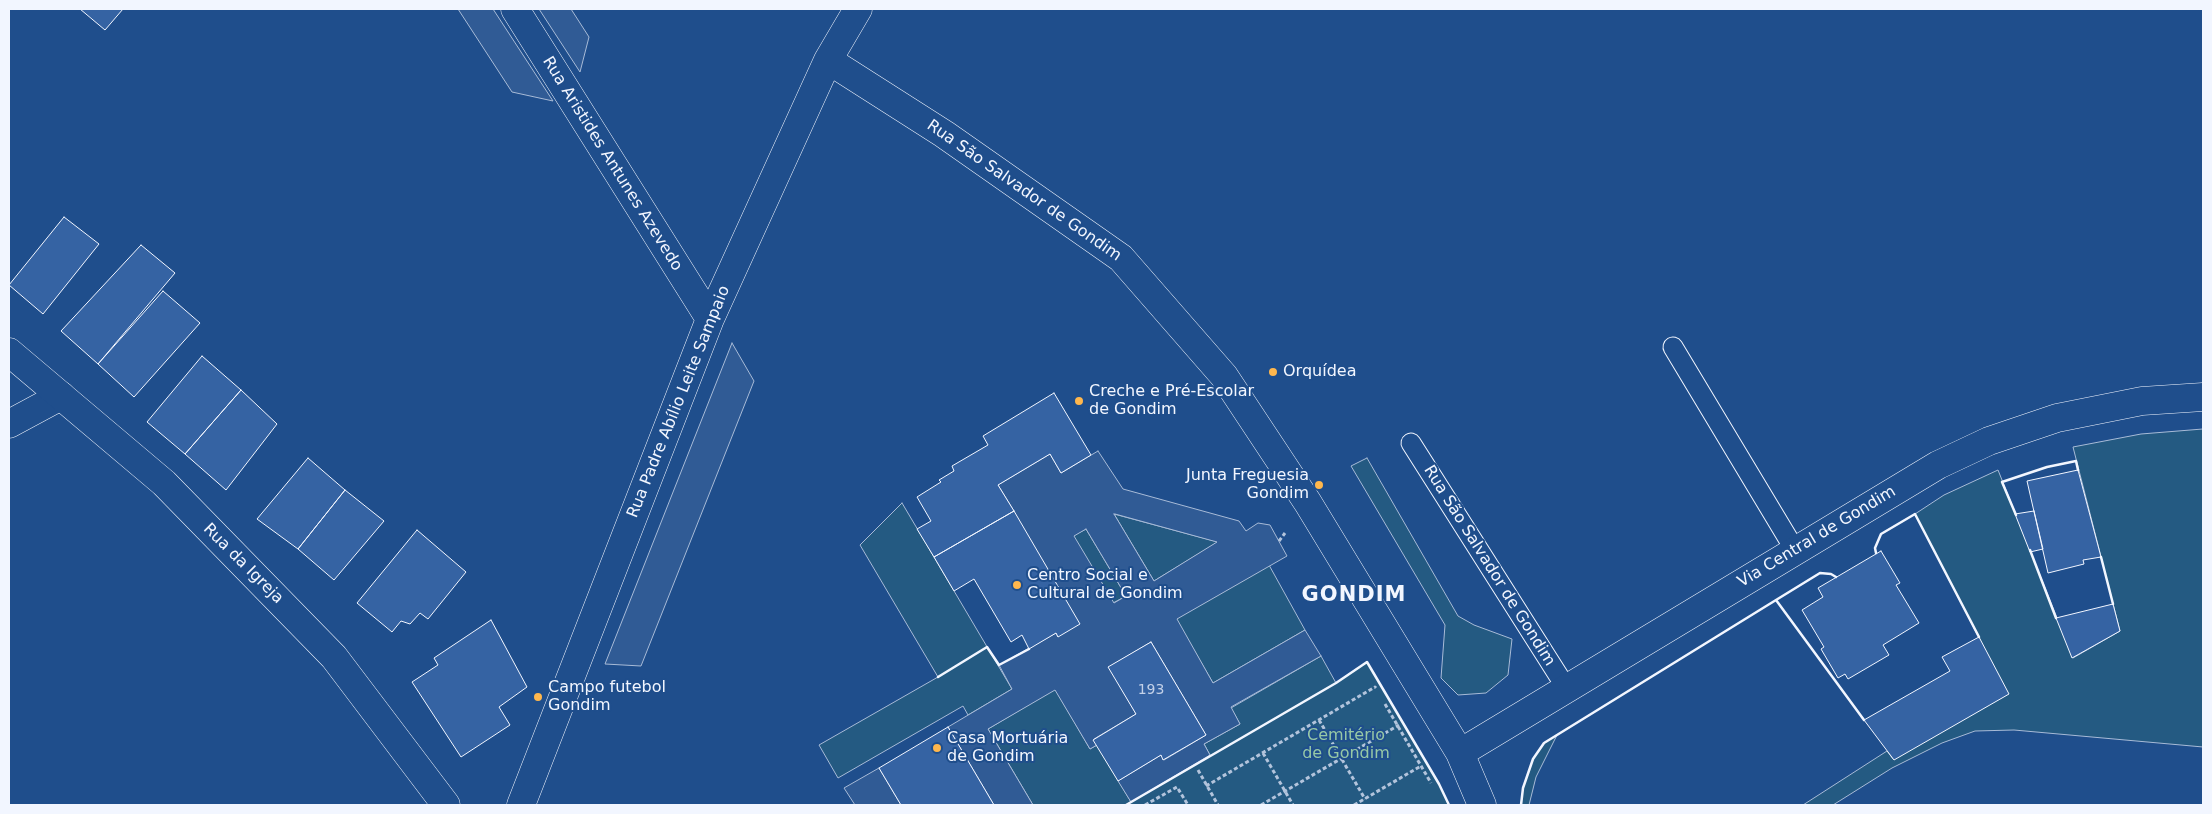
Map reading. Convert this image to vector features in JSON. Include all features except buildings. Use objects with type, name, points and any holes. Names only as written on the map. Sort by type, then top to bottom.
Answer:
[{"type":"street","name":"Rua Aristides Antunes Azevedo","points":[[515,9],[710,319]]},
{"type":"street","name":"Rua Padre Abílio Leite Sampaio","points":[[521,805],[710,319],[828,60],[858,9]]},
{"type":"street","name":"Rua São Salvador de Gondim","points":[[828,60],[944,134],[1121,258],[1224,376],[1308,503],[1460,753],[1482,805]]},
{"type":"street","name":"Rua da Igreja","points":[[9,352],[164,483],[334,657],[446,805]]},
{"type":"street","points":[[9,424],[61,396]]},
{"type":"street","name":"Via Central de Gondim","points":[[1460,753],[1938,465],[2007,434],[2057,418],[2142,401],[2203,397]]},
{"type":"lane","points":[[1673,347],[1795,550]]},
{"type":"lane","name":"Rua São Salvador de Gondim","points":[[1411,443],[1567,689]]},
{"type":"path","points":[[1206,786],[1375,687],[1379,694]]},
{"type":"path","points":[[1384,702],[1433,787]]},
{"type":"path","points":[[1319,720],[1365,799]]},
{"type":"path","points":[[1262,805],[1402,722]]},
{"type":"path","points":[[1263,753],[1293,805]]},
{"type":"path","points":[[1354,805],[1421,766]]},
{"type":"path","points":[[1198,770],[1218,805]]},
{"type":"path","points":[[1145,805],[1177,787],[1188,805]]},
{"type":"green space","points":[[2203,429],[2203,747],[2014,730],[1975,731],[1942,743],[1892,768],[1833,805],[1803,805],[1887,751],[1893,759],[2008,694],[1915,514],[1944,495],[1998,470],[2073,658],[2120,631],[2073,447],[2141,434]]},
{"type":"green space","points":[[1367,458],[1458,616],[1474,625],[1512,639],[1508,675],[1486,693],[1458,695],[1441,678],[1445,625],[1351,466]]},
{"type":"green space","points":[[902,503],[1012,689],[968,715],[963,706],[838,778],[819,745],[938,677],[860,545]]},
{"type":"green space","points":[[1114,514],[1218,542],[1154,581]]},
{"type":"green space","points":[[1086,529],[1126,596],[1113,603],[1073,536]]},
{"type":"green space","points":[[1269,565],[1305,630],[1213,683],[1176,619]]},
{"type":"green space","name":"Cemitério de Gondim","points":[[1321,656],[1336,683],[1367,662],[1439,784],[1449,805],[1033,805],[988,729],[1055,689],[1090,749],[1097,745],[1131,802],[1210,755],[1204,744],[1240,724],[1231,708]]},
{"type":"green space","points":[[1557,735],[1536,777],[1529,805],[1521,805],[1523,788],[1533,759],[1544,743]]},
{"type":"shaded area","points":[[458,9],[493,9],[553,101],[512,92]]},
{"type":"shaded area","points":[[539,9],[571,9],[589,37],[580,72]]},
{"type":"shaded area","points":[[732,343],[754,381],[641,666],[605,664]]},
{"type":"shaded area","points":[[1098,451],[1123,489],[1239,521],[1246,531],[1258,523],[1270,525],[1287,556],[1177,619],[1213,683],[1305,630],[1321,656],[1231,707],[1240,724],[1204,744],[1210,755],[1131,802],[1118,781],[1161,755],[1164,760],[1206,735],[1151,642],[1109,667],[1136,714],[1094,739],[1097,745],[1090,749],[1055,690],[988,729],[1033,805],[994,805],[948,727],[1012,689],[999,665],[1056,633],[1058,637],[1014,511],[998,485],[1050,454],[1061,473]],"holes":[[[1115,514],[1217,542],[1154,581]],[[1086,529],[1126,596],[1114,603],[1074,536]]]},
{"type":"shaded area","points":[[879,768],[901,805],[855,805],[844,788]]},
{"type":"wall","points":[[2016,515],[2002,482],[2047,467],[2076,461],[2078,470]]},
{"type":"wall","points":[[1876,553],[1875,548],[1881,534],[1915,514],[1979,637]]},
{"type":"wall","points":[[2030,550],[2056,618]]},
{"type":"wall","points":[[2101,557],[2113,604]]},
{"type":"wall","points":[[1836,577],[1831,574],[1820,573],[1776,600],[1864,720]]},
{"type":"wall","points":[[1521,805],[1523,788],[1533,759],[1544,743],[1776,600]]},
{"type":"wall","points":[[938,677],[987,647],[999,665],[1029,649]]},
{"type":"wall","points":[[1126,805],[1336,683],[1367,662],[1439,784],[1449,805]]},
{"type":"place","name":"Orquídea","points":[[1273,372]]},
{"type":"place","name":"Creche e Pré-Escolar de Gondim","points":[[1079,401]]},
{"type":"place","name":"Junta Freguesia Gondim","points":[[1319,485]]},
{"type":"place","name":"Centro Social e Cultural de Gondim","points":[[1017,585]]},
{"type":"place","name":"Campo futebol Gondim","points":[[538,697]]},
{"type":"place","name":"Casa Mortuária de Gondim","points":[[937,748]]},
{"type":"district","name":"GONDIM","points":[[1354,596]]}]
